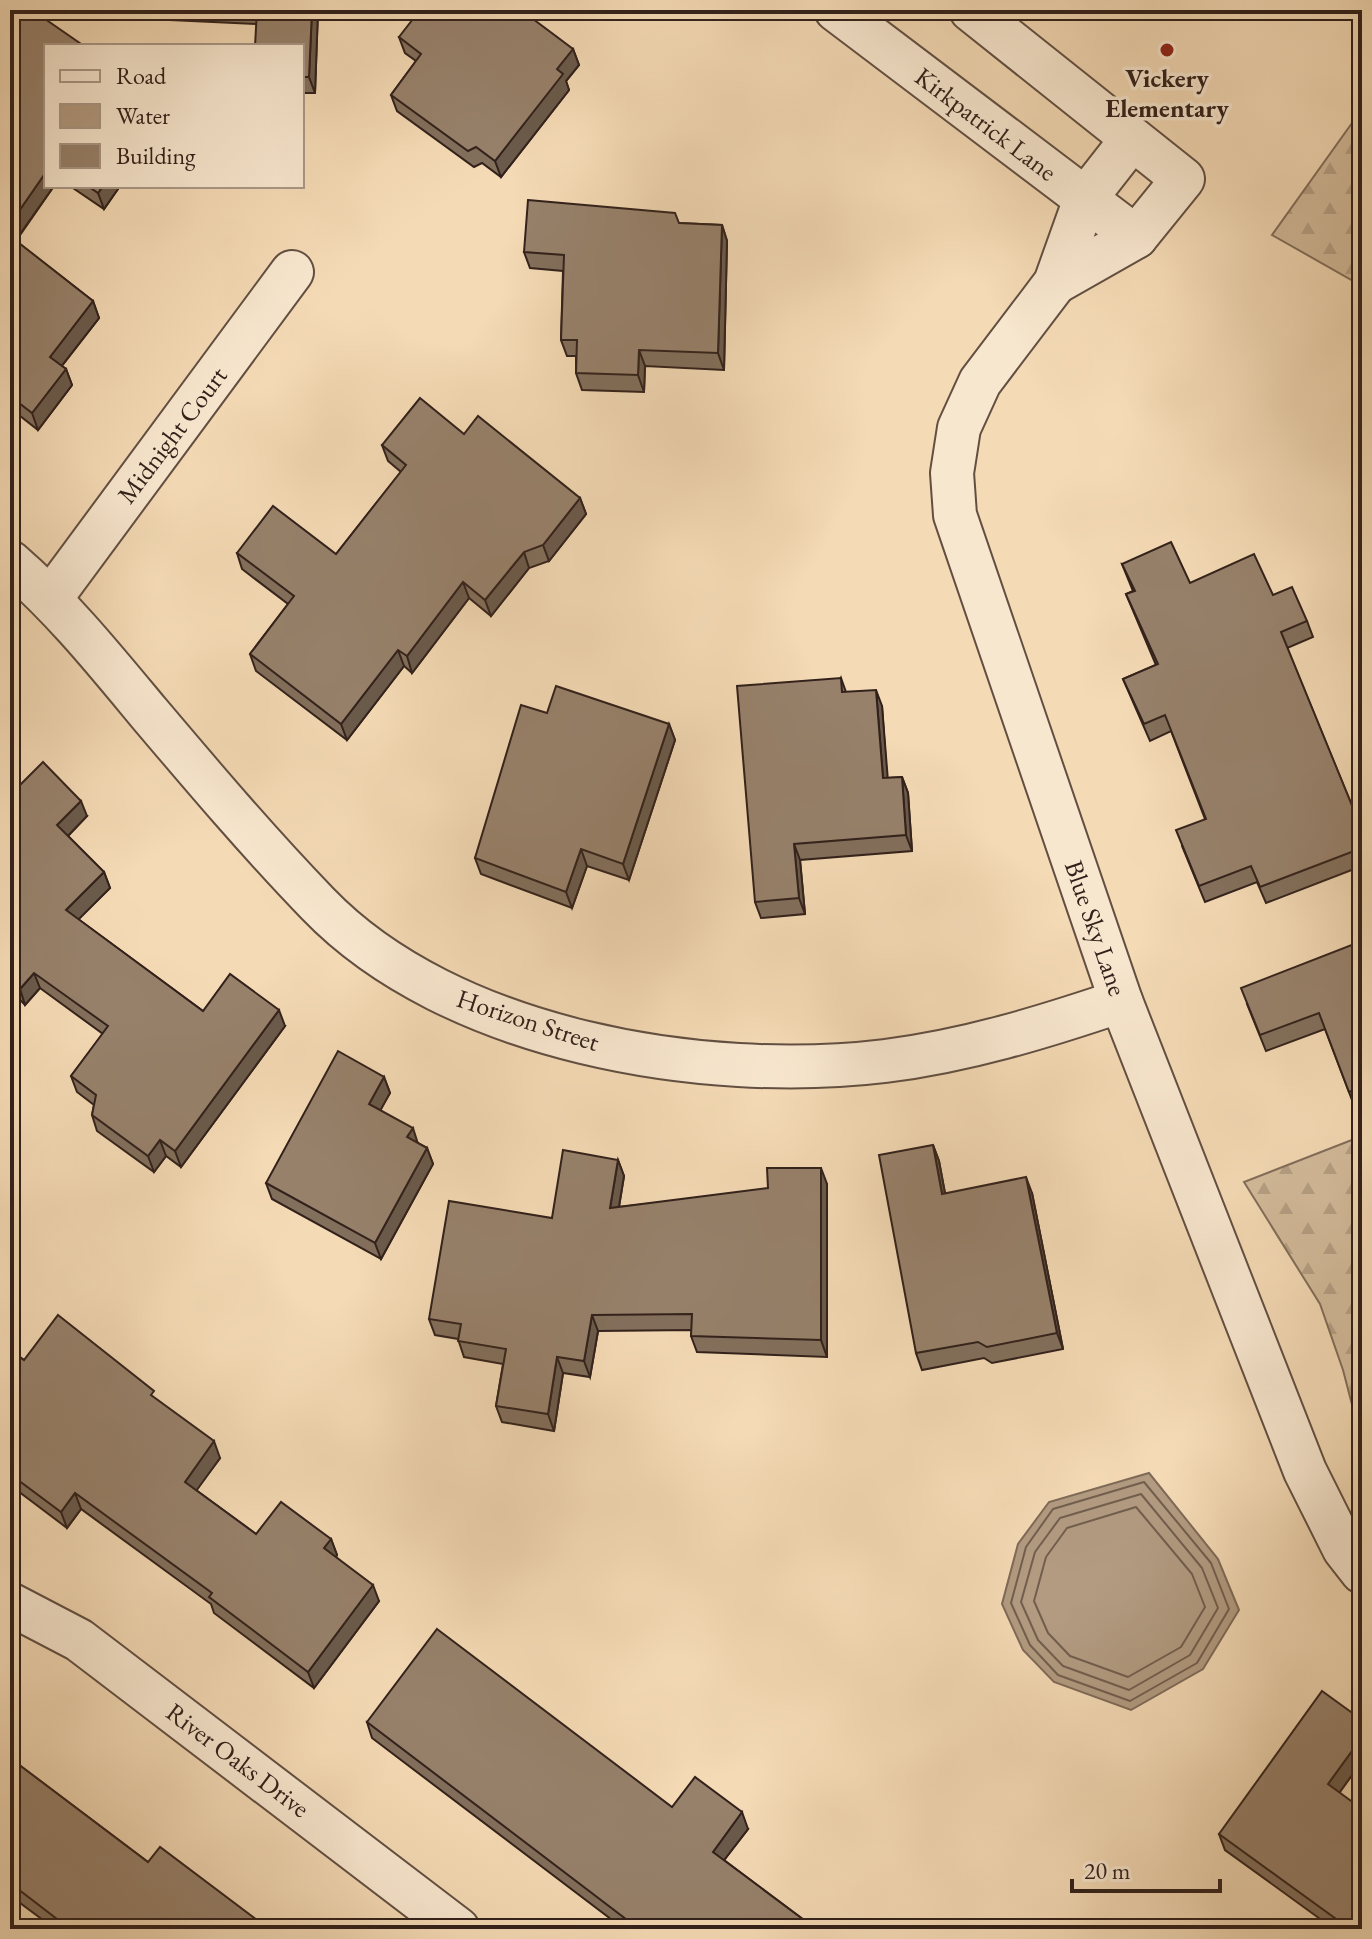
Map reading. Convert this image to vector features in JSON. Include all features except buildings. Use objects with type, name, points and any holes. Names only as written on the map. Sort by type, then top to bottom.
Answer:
[{"type":"street","name":"Kirkpatrick Lane","points":[[836,10],[1136,237]]},
{"type":"street","points":[[971,10],[1183,179],[1136,237]]},
{"type":"street","name":"Blue Sky Lane","points":[[1132,139],[1085,199],[1055,283],[980,382],[959,428],[952,473],[955,515],[1121,1001],[1305,1471],[1344,1549],[1362,1572]]},
{"type":"street","name":"Blue Sky Lane","points":[[1055,283],[1136,237]]},
{"type":"street","name":"Midnight Court","points":[[51,598],[292,272]]},
{"type":"street","name":"Horizon Street","points":[[10,562],[51,598],[184,755],[320,907],[377,952],[440,991],[504,1018],[647,1057],[729,1067],[885,1061],[1021,1034],[1121,1001]]},
{"type":"street","name":"River Oaks Drive","points":[[10,1604],[79,1640],[458,1929]]},
{"type":"green space","points":[[1362,109],[1362,286],[1272,235]]},
{"type":"green space","points":[[1362,1136],[1362,1443],[1343,1370],[1320,1304],[1244,1182]]},
{"type":"water","points":[[1149,1473],[1218,1559],[1239,1610],[1203,1669],[1131,1710],[1054,1682],[1023,1650],[1002,1604],[1018,1544],[1049,1502]]},
{"type":"place","name":"Vickery Elementary","points":[[1167,50]]}]
